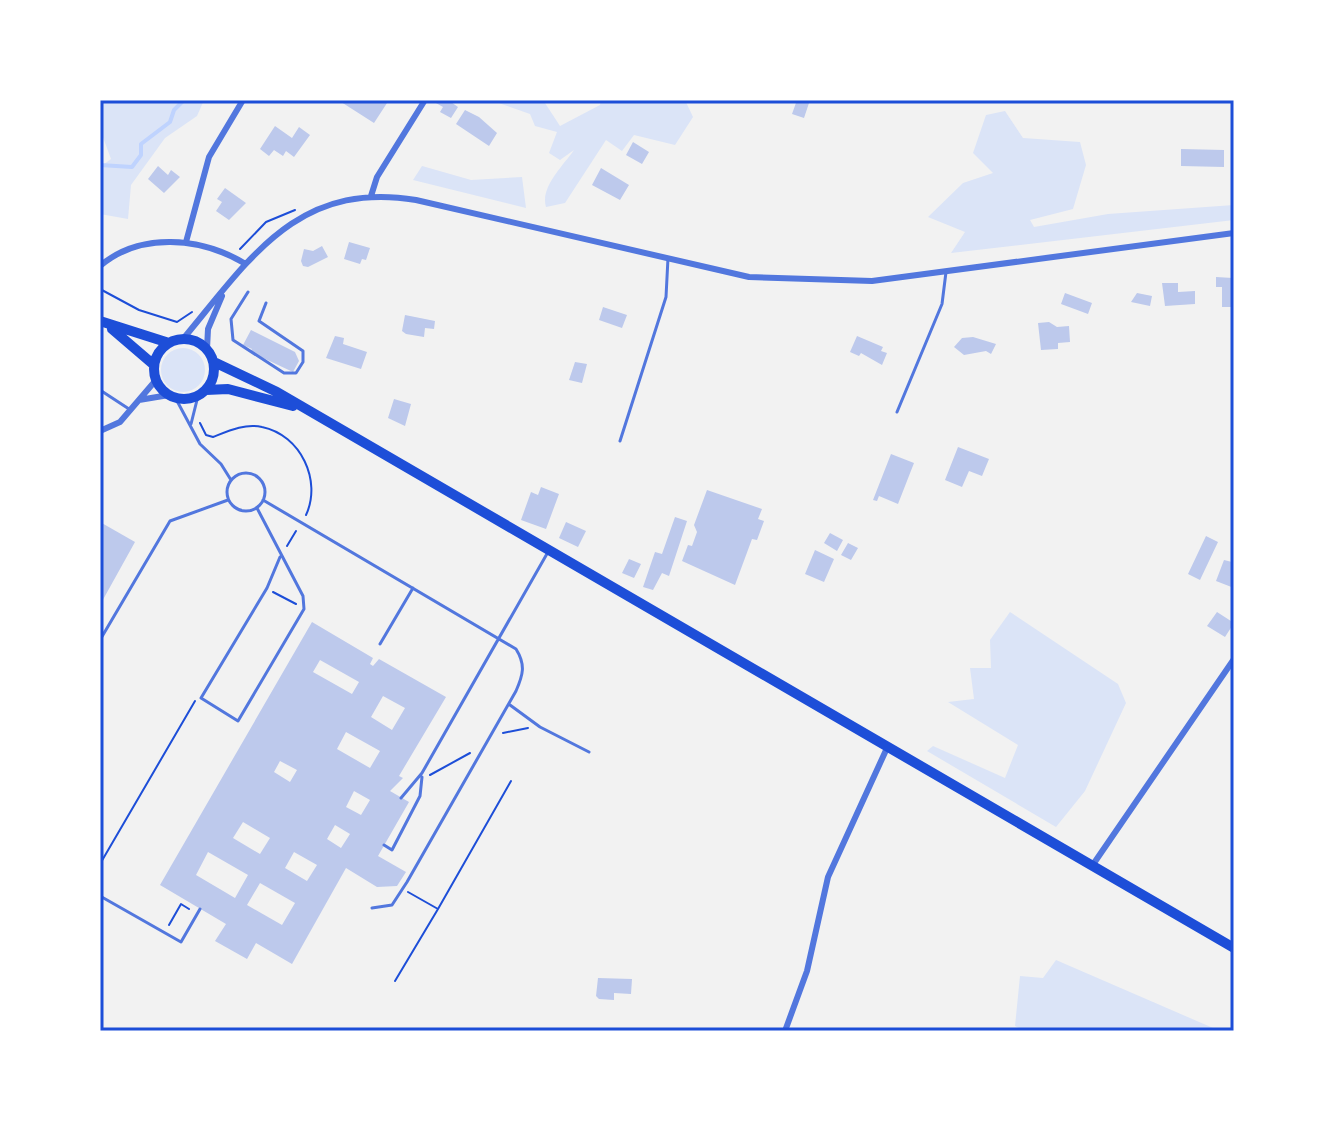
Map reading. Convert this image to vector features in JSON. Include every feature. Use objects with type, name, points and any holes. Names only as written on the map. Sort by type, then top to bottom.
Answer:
[{"type":"main road","points":[[100,322],[169,343]]},
{"type":"main road","points":[[100,322],[138,348],[154,365]]},
{"type":"main road","points":[[202,393],[212,382],[214,362],[207,349],[198,342],[183,339],[169,343],[159,352],[154,365],[156,380],[173,397],[202,393],[228,389],[303,408]]},
{"type":"main road","points":[[214,362],[303,408],[1234,948]]},
{"type":"street","points":[[186,242],[209,157],[243,100]]},
{"type":"street","points":[[371,196],[377,177],[425,100]]},
{"type":"street","points":[[183,339],[244,263],[287,225],[332,206],[371,196],[416,200],[749,277],[805,280],[872,281],[1234,233]]},
{"type":"street","points":[[100,266],[126,248],[186,242],[244,263]]},
{"type":"street","points":[[207,349],[208,329],[228,286]]},
{"type":"street","points":[[100,431],[120,422],[156,380]]},
{"type":"street","points":[[139,400],[173,397]]},
{"type":"street","points":[[1092,866],[1234,659]]},
{"type":"street","points":[[785,1031],[807,971],[828,877],[887,748]]},
{"type":"lane","points":[[620,441],[666,297],[668,258]]},
{"type":"lane","points":[[897,412],[942,304],[946,272]]},
{"type":"lane","points":[[248,292],[229,325],[233,340],[284,373],[296,373],[303,362],[303,351],[259,321],[266,303]]},
{"type":"lane","points":[[100,390],[129,409]]},
{"type":"lane","points":[[191,424],[202,393]]},
{"type":"lane","points":[[173,397],[200,444],[221,464],[231,480]]},
{"type":"lane","points":[[241,474],[258,478],[264,488],[263,500],[257,508],[241,510],[228,500],[227,490],[231,480],[241,474]]},
{"type":"lane","points":[[100,640],[170,521],[228,500]]},
{"type":"lane","points":[[263,500],[499,638],[516,649],[524,661],[522,677],[509,704],[392,905],[372,908]]},
{"type":"lane","points":[[257,508],[303,596],[304,609],[238,721],[218,712],[201,698],[267,588],[280,557]]},
{"type":"lane","points":[[401,798],[422,773],[548,552]]},
{"type":"lane","points":[[380,644],[413,588]]},
{"type":"lane","points":[[509,704],[540,727],[589,752]]},
{"type":"lane","points":[[384,845],[392,850],[420,796],[422,773]]},
{"type":"lane","points":[[100,896],[181,942],[200,909]]},
{"type":"path","points":[[194,416],[206,435],[213,437],[242,427],[261,426],[291,441],[309,469],[314,488],[313,501],[280,557]]},
{"type":"path","points":[[267,588],[304,609]]},
{"type":"path","points":[[100,864],[195,702],[195,694]]},
{"type":"path","points":[[395,981],[479,842],[511,781]]},
{"type":"path","points":[[407,892],[438,909]]},
{"type":"path","points":[[168,927],[181,904],[197,914]]},
{"type":"path","points":[[414,950],[418,953]]},
{"type":"shaded area","points":[[100,100],[204,100],[197,116],[165,138],[131,185],[128,219],[100,214],[100,167],[111,159],[100,129]]},
{"type":"shaded area","points":[[500,100],[543,100],[560,126],[600,105],[601,100],[685,100],[693,117],[675,145],[634,135],[622,151],[606,140],[565,203],[546,207],[549,184],[574,150],[560,160],[549,153],[557,132],[535,126],[530,114],[499,103]]},
{"type":"shaded area","points":[[1005,111],[1023,138],[1080,142],[1086,165],[1073,209],[1030,220],[1034,227],[1108,214],[1234,205],[1234,220],[951,253],[965,232],[928,217],[963,183],[993,173],[973,153],[986,115]]},
{"type":"shaded area","points":[[422,166],[471,180],[522,177],[526,208],[413,180]]},
{"type":"shaded area","points":[[183,348],[199,354],[205,370],[199,386],[183,392],[167,386],[161,370],[167,354]]},
{"type":"shaded area","points":[[1010,612],[1118,684],[1126,703],[1085,791],[1056,827],[927,751],[933,746],[1005,778],[1018,745],[948,702],[974,699],[970,668],[991,668],[990,640]]},
{"type":"shaded area","points":[[1056,960],[1220,1031],[1025,1031],[1015,1026],[1020,976],[1043,978]]},
{"type":"building","points":[[338,100],[389,100],[374,123]]},
{"type":"building","points":[[438,100],[448,100],[458,107],[451,118],[440,112],[443,107],[436,103]]},
{"type":"building","points":[[797,100],[810,100],[804,118],[792,114]]},
{"type":"building","points":[[465,110],[479,117],[497,133],[489,146],[456,124]]},
{"type":"building","points":[[275,126],[292,138],[299,127],[310,135],[294,157],[286,151],[283,156],[274,150],[269,156],[260,149]]},
{"type":"building","points":[[633,142],[649,152],[642,164],[626,155]]},
{"type":"building","points":[[1181,149],[1224,150],[1224,167],[1181,166]]},
{"type":"building","points":[[158,166],[168,175],[171,170],[180,177],[164,193],[148,179]]},
{"type":"building","points":[[601,168],[629,185],[620,200],[592,185]]},
{"type":"building","points":[[225,188],[246,203],[229,220],[216,211],[222,202],[217,199]]},
{"type":"building","points":[[349,242],[370,248],[366,260],[362,259],[360,264],[344,259]]},
{"type":"building","points":[[322,246],[328,257],[308,267],[303,266],[304,249],[313,251]]},
{"type":"building","points":[[1216,277],[1233,278],[1234,307],[1222,307],[1222,287],[1216,287]]},
{"type":"building","points":[[1162,283],[1178,283],[1178,292],[1195,291],[1195,304],[1165,306]]},
{"type":"building","points":[[1065,293],[1092,303],[1088,314],[1061,304]]},
{"type":"building","points":[[1137,293],[1152,296],[1150,306],[1131,302]]},
{"type":"building","points":[[603,307],[627,315],[622,328],[599,320]]},
{"type":"building","points":[[405,315],[435,321],[434,329],[425,328],[424,337],[406,334],[402,331]]},
{"type":"building","points":[[1049,322],[1057,327],[1069,326],[1070,342],[1058,343],[1058,349],[1041,350],[1038,323]]},
{"type":"building","points":[[251,330],[295,352],[299,361],[293,372],[250,352],[252,349],[243,345]]},
{"type":"building","points":[[335,336],[344,338],[343,344],[367,352],[361,369],[326,358]]},
{"type":"building","points":[[857,336],[883,347],[881,351],[887,353],[882,365],[861,353],[859,356],[850,352]]},
{"type":"building","points":[[973,337],[996,344],[991,354],[986,351],[964,355],[954,347],[962,338]]},
{"type":"building","points":[[575,362],[587,364],[582,383],[569,380]]},
{"type":"building","points":[[394,399],[411,404],[405,426],[388,418]]},
{"type":"building","points":[[958,447],[989,459],[982,476],[969,471],[962,487],[945,480]]},
{"type":"building","points":[[891,454],[914,463],[898,504],[879,496],[877,501],[873,500]]},
{"type":"building","points":[[541,487],[559,494],[546,529],[521,520],[531,492],[538,495]]},
{"type":"building","points":[[707,490],[762,509],[758,519],[764,521],[757,540],[752,539],[735,585],[682,561],[697,532],[694,525]]},
{"type":"building","points":[[675,517],[687,521],[669,576],[662,573],[653,590],[643,587],[655,552],[662,554]]},
{"type":"building","points":[[100,522],[135,542],[100,605]]},
{"type":"building","points":[[566,522],[586,531],[578,547],[559,538]]},
{"type":"building","points":[[830,533],[843,540],[837,551],[824,543]]},
{"type":"building","points":[[1206,536],[1218,542],[1200,580],[1188,574]]},
{"type":"building","points":[[848,543],[858,548],[851,560],[841,555]]},
{"type":"building","points":[[815,550],[834,559],[824,582],[805,574]]},
{"type":"building","points":[[629,559],[641,564],[634,578],[622,573]]},
{"type":"building","points":[[1224,560],[1232,562],[1234,588],[1216,581]]},
{"type":"building","points":[[1217,612],[1234,623],[1225,637],[1207,626]]},
{"type":"building","points":[[312,622],[373,658],[370,664],[373,666],[379,659],[446,697],[399,776],[403,778],[390,791],[409,802],[378,856],[406,872],[397,886],[377,887],[346,868],[292,964],[256,943],[247,959],[215,941],[226,924],[160,885]],"holes":[[[320,660],[359,682],[352,694],[313,672]],[[383,696],[405,708],[392,730],[371,717]],[[346,732],[380,751],[370,768],[337,749]],[[280,761],[297,770],[290,782],[274,772]],[[354,791],[370,800],[361,815],[346,807]],[[243,822],[270,838],[260,854],[233,838]],[[335,825],[350,834],[341,848],[327,839]],[[208,852],[248,875],[235,898],[196,875]],[[294,852],[317,865],[307,881],[285,868]],[[260,883],[295,903],[282,925],[247,905]]]},
{"type":"building","points":[[598,978],[632,979],[631,994],[614,993],[614,1000],[599,999],[596,996]]},
{"type":"waterway","points":[[100,165],[132,167],[141,155],[141,144],[170,122],[174,110],[184,100]]}]
